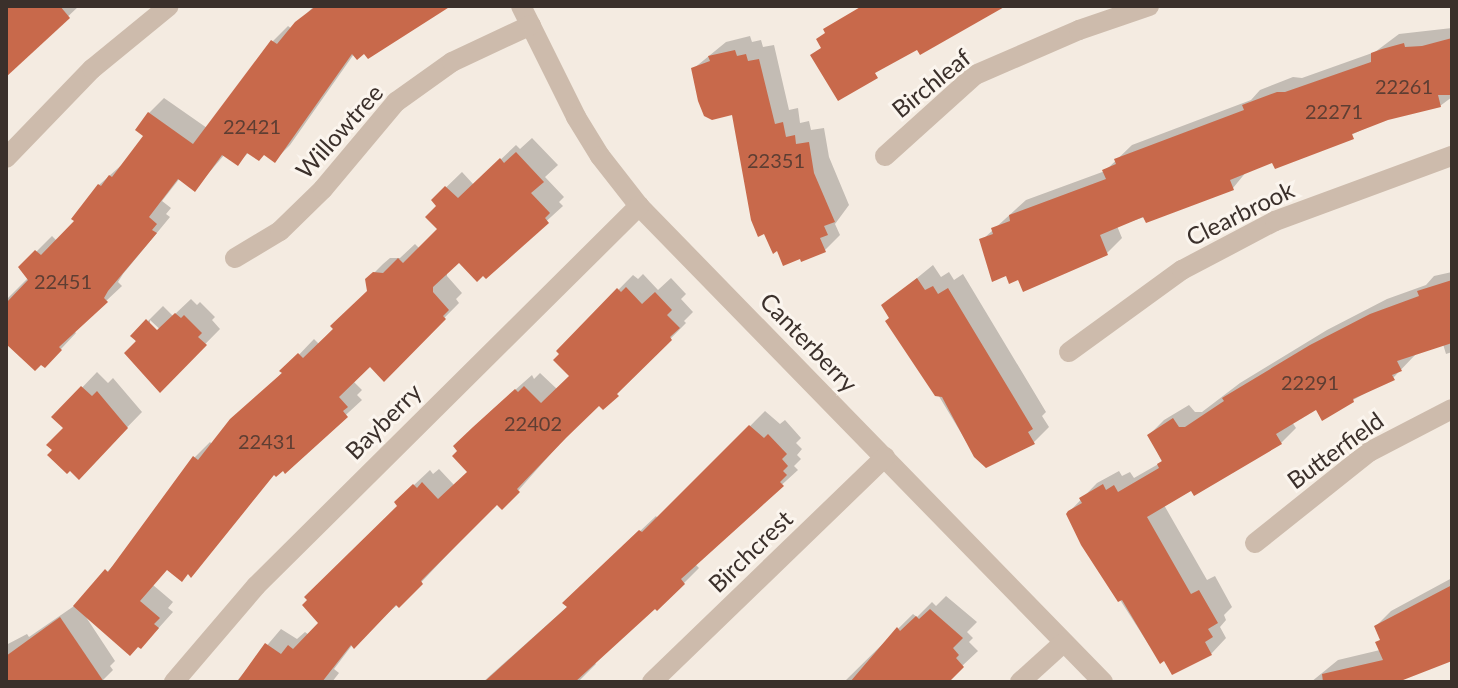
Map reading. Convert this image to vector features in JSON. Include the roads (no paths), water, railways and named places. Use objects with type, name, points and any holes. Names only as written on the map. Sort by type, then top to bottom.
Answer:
[{"type":"street","points":[[6,158],[92,69],[169,6]]},
{"type":"street","name":"Canterberry","points":[[521,6],[576,117],[600,156],[639,206],[1103,682]]},
{"type":"street","name":"Birchleaf","points":[[885,156],[975,75],[1079,30],[1149,6]]},
{"type":"street","name":"Willowtree","points":[[235,258],[280,231],[323,189],[396,102],[452,62],[531,25]]},
{"type":"street","name":"Clearbrook","points":[[1069,352],[1182,270],[1275,221],[1452,156]]},
{"type":"street","name":"Bayberry","points":[[174,682],[256,586],[639,206]]},
{"type":"street","name":"Butterfield","points":[[1255,543],[1369,452],[1452,409]]},
{"type":"street","name":"Birchcrest","points":[[652,682],[885,457]]},
{"type":"street","points":[[1020,682],[1063,643]]}]
